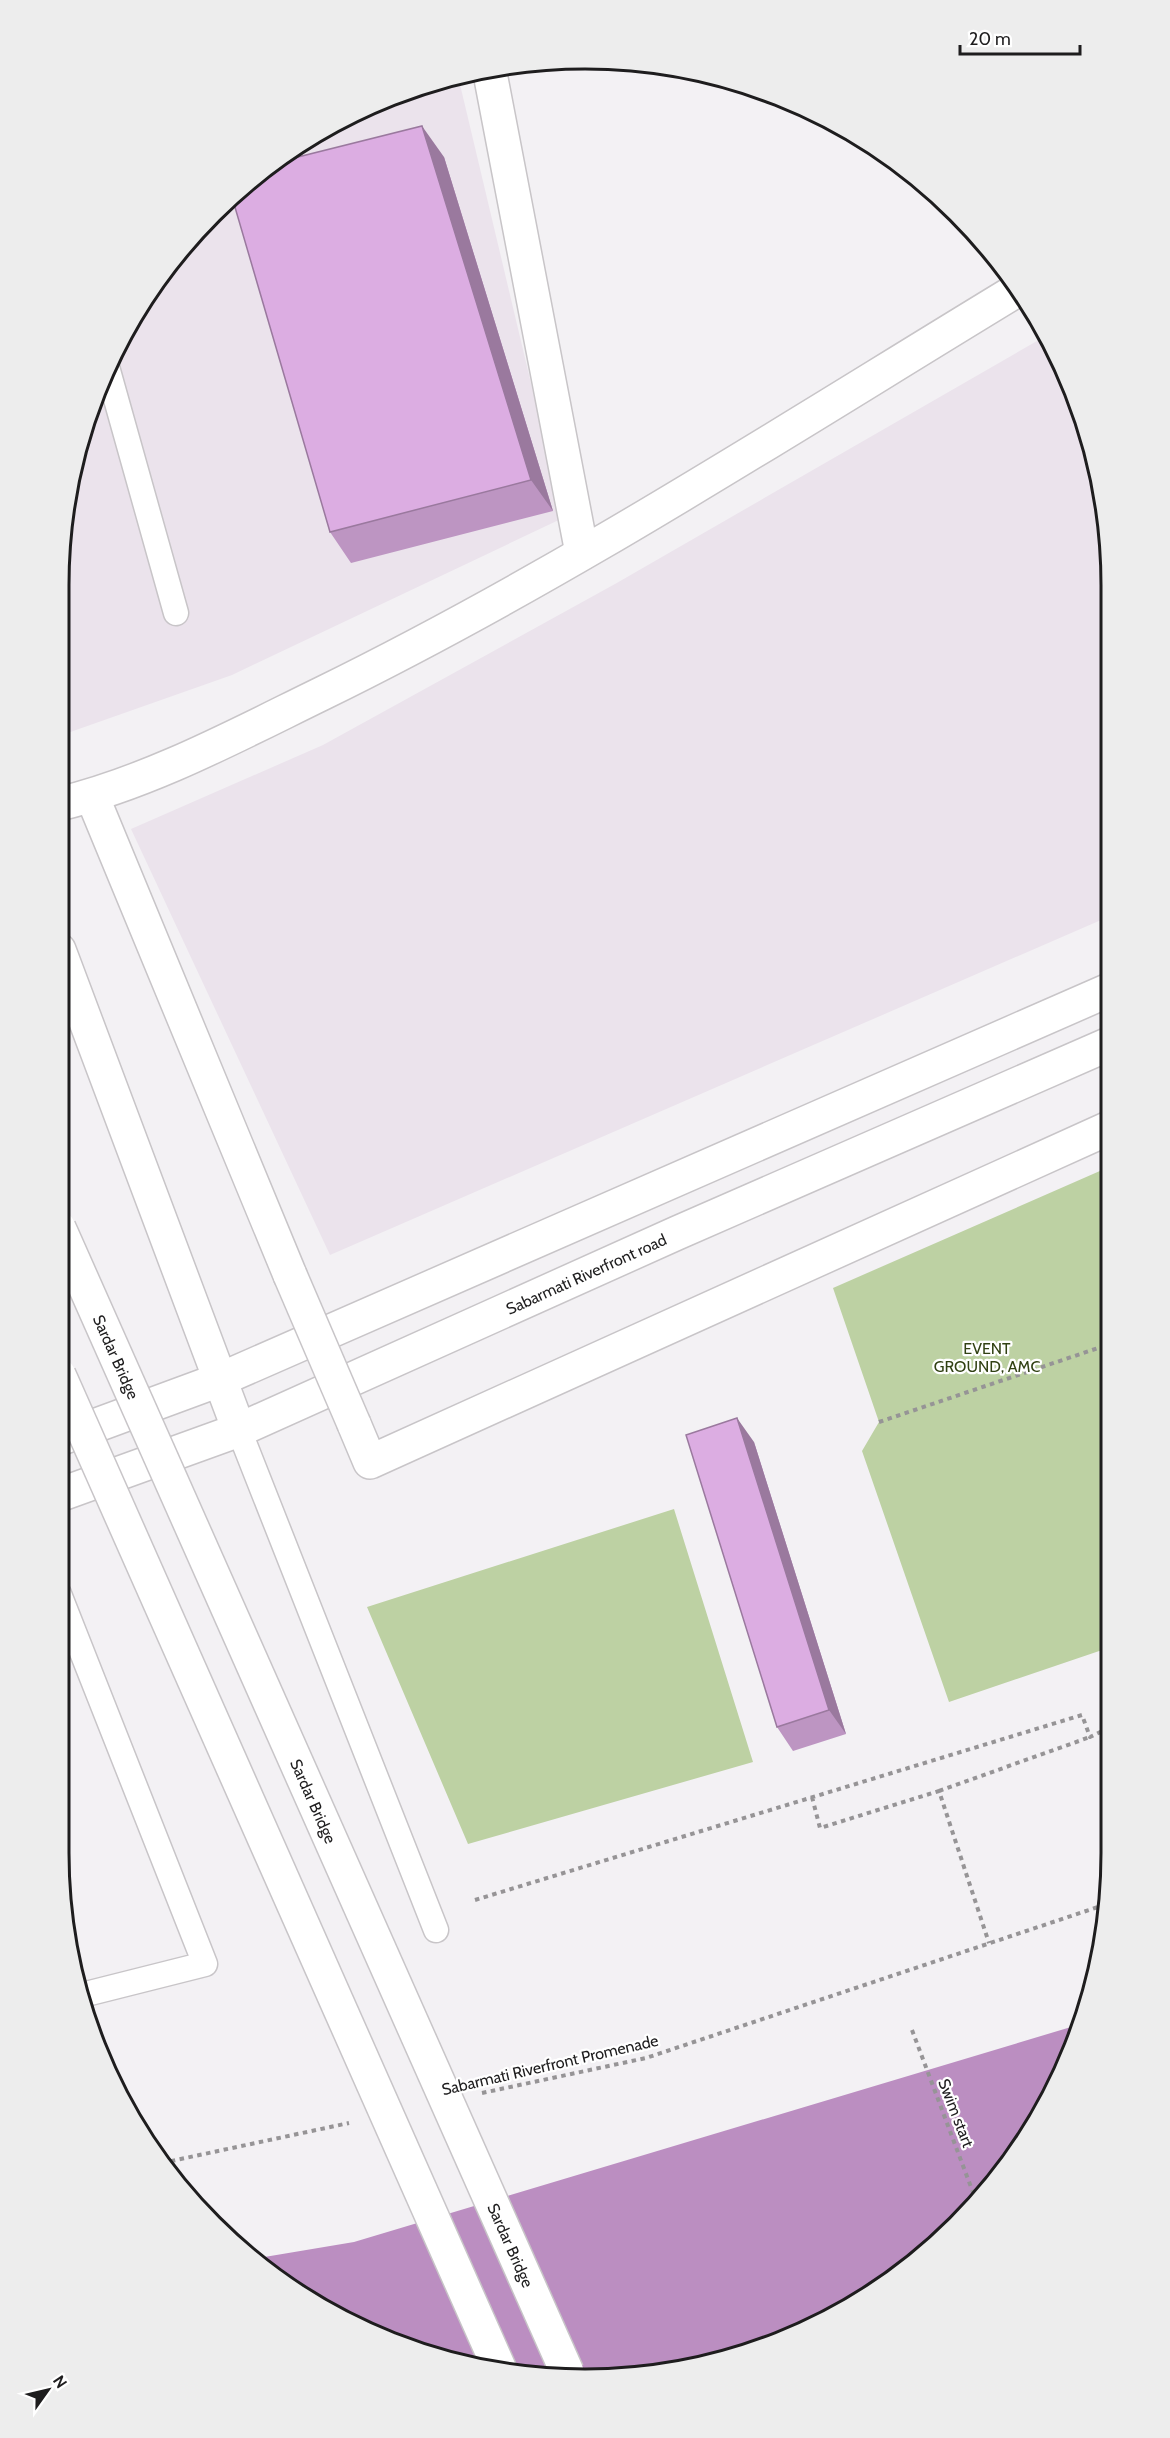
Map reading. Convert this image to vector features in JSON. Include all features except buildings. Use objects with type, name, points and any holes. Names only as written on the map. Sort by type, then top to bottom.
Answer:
[{"type":"street","points":[[491,78],[582,553]]},
{"type":"street","points":[[69,801],[92,796],[218,745],[405,653],[582,553],[1011,294]]},
{"type":"street","points":[[92,796],[370,1462],[1101,1132]]},
{"type":"street","points":[[69,979],[206,1336],[219,1380],[239,1430]]},
{"type":"street","points":[[69,1435],[219,1380],[1101,993]]},
{"type":"street","name":"Sabarmati Riverfront road","points":[[69,1491],[239,1430],[688,1228],[1101,1047]]},
{"type":"street","name":"Sardar Bridge","points":[[69,1251],[565,2368]]},
{"type":"street","points":[[69,1400],[496,2361]]},
{"type":"lane","points":[[111,381],[176,613]]},
{"type":"lane","points":[[239,1430],[436,1930]]},
{"type":"lane","points":[[69,1622],[205,1964],[89,1993]]},
{"type":"path","points":[[879,1422],[1101,1347]]},
{"type":"path","points":[[475,1900],[1082,1715],[1090,1737]]},
{"type":"path","points":[[812,1797],[820,1828],[939,1791],[1101,1732]]},
{"type":"path","points":[[939,1791],[989,1943]]},
{"type":"path","name":"Sabarmati Riverfront Promenade","points":[[473,2095],[646,2058],[1098,1907]]},
{"type":"path","name":"Swim start","points":[[912,2030],[973,2193]]},
{"type":"path","points":[[172,2161],[358,2121]]},
{"type":"shaded area","points":[[460,85],[563,518],[232,675],[69,732],[70,551],[79,484],[96,419],[122,357],[156,298],[197,245],[245,197],[298,156],[357,122],[419,96]]},
{"type":"shaded area","points":[[1039,340],[1074,419],[1091,484],[1097,518],[1101,585],[1101,920],[330,1255],[131,829],[323,745],[615,584]]},
{"type":"shaded area","points":[[1071,2027],[1048,2081],[1014,2140],[973,2193],[950,2218],[925,2241],[872,2282],[813,2316],[751,2342],[686,2359],[652,2365],[585,2369],[518,2365],[451,2351],[388,2330],[327,2300],[265,2257],[354,2242]]},
{"type":"green space","name":"EVENT GROUND, AMC","points":[[1101,1171],[1101,1650],[949,1702],[862,1451],[879,1422],[833,1288]]},
{"type":"green space","points":[[674,1509],[753,1762],[468,1844],[367,1607]]}]
